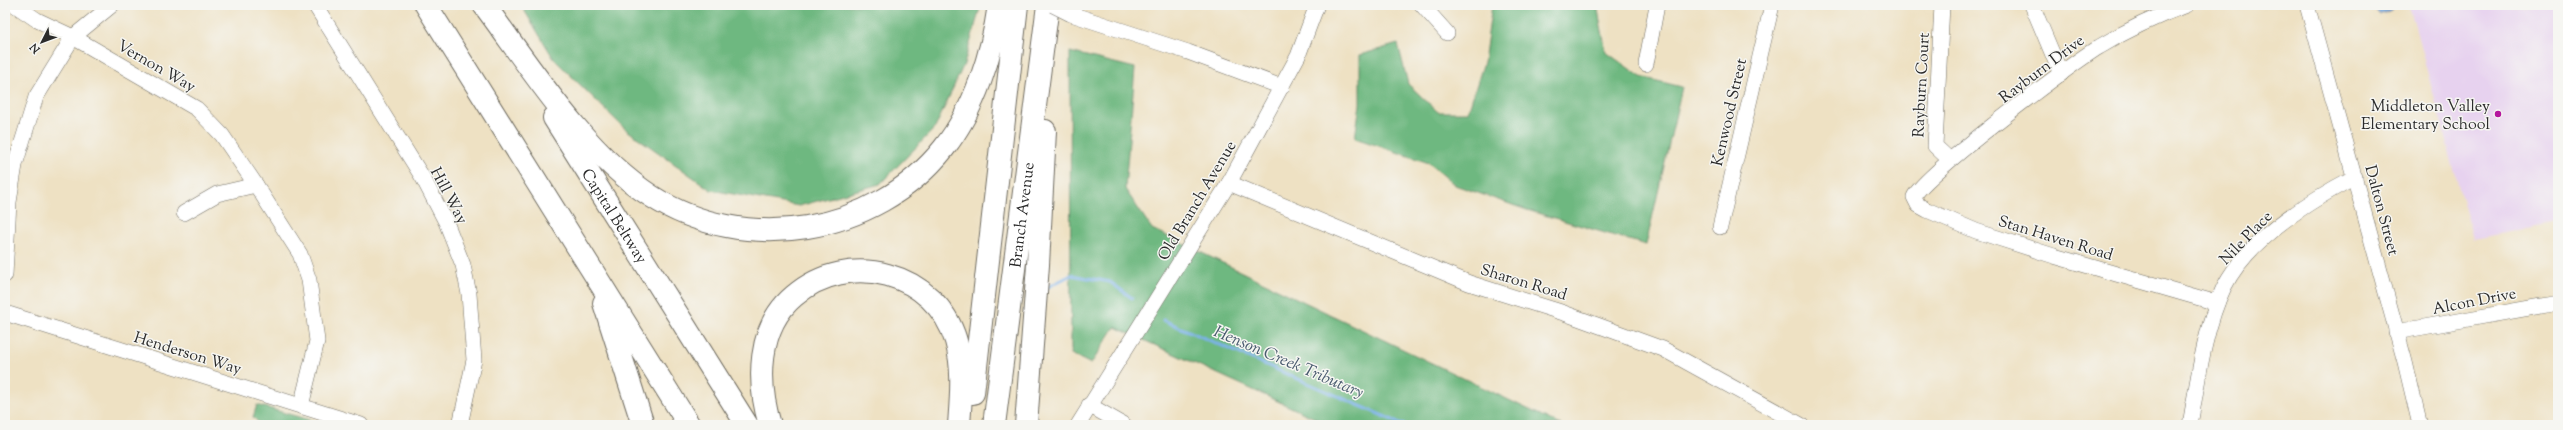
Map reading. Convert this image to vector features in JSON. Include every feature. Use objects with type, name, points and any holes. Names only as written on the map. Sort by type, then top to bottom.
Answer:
[{"type":"highway","points":[[426,5],[689,425]]},
{"type":"highway","points":[[484,5],[578,129],[631,182],[652,197],[695,218],[731,227],[764,231],[811,227],[860,213],[907,185],[928,166],[944,148],[969,107],[988,55],[999,5]]},
{"type":"highway","name":"Capital Beltway","points":[[484,5],[747,425]]},
{"type":"highway","name":"Branch Avenue","points":[[969,425],[1017,5]]},
{"type":"highway","name":"Branch Avenue","points":[[994,425],[1048,5]]},
{"type":"highway","points":[[1026,425],[1038,265],[1044,139],[1060,8]]},
{"type":"highway","points":[[770,425],[762,384],[762,366],[766,341],[773,324],[794,296],[808,286],[824,278],[861,270],[896,277],[910,283],[924,293],[948,322],[956,339],[962,369],[959,425]]},
{"type":"highway","points":[[597,279],[611,329],[627,371],[643,425]]},
{"type":"street","name":"Vernon Way","points":[[15,5],[37,20],[73,36],[197,109],[222,135],[300,254],[309,280],[317,341],[301,406]]},
{"type":"street","points":[[5,275],[9,202],[25,130],[36,97],[73,36],[112,5]]},
{"type":"street","name":"Hill Way","points":[[315,5],[423,178],[446,222],[463,265],[469,294],[474,360],[460,425]]},
{"type":"street","name":"Old Branch Avenue","points":[[1078,425],[1089,405],[1229,183],[1298,56],[1317,5]]},
{"type":"street","points":[[1422,5],[1447,33]]},
{"type":"street","points":[[1646,64],[1657,5]]},
{"type":"street","name":"Kenwood Street","points":[[1720,227],[1772,5]]},
{"type":"street","name":"Rayburn Court","points":[[1942,5],[1935,146],[1950,160]]},
{"type":"street","points":[[2032,5],[2061,74]]},
{"type":"street","name":"Rayburn Drive","points":[[1928,180],[1950,160],[2098,47],[2146,22],[2187,5]]},
{"type":"street","name":"Dalton Street","points":[[2307,5],[2355,177],[2420,425]]},
{"type":"street","points":[[1060,8],[1188,52],[1282,87]]},
{"type":"street","name":"Nile Place","points":[[2190,425],[2200,368],[2217,303],[2231,277],[2267,235],[2306,206],[2355,177]]},
{"type":"street","name":"Stan Haven Road","points":[[1928,180],[1918,189],[1914,197],[1916,202],[1927,210],[1954,223],[2054,256],[2217,303]]},
{"type":"street","name":"Sharon Road","points":[[1229,183],[1469,283],[1564,313],[1663,349],[1801,425]]},
{"type":"street","points":[[184,214],[217,194],[256,185]]},
{"type":"street","name":"Alcon Drive","points":[[2396,332],[2558,303]]},
{"type":"street","name":"Henderson Way","points":[[5,313],[361,425]]},
{"type":"street","points":[[1089,405],[1124,425]]},
{"type":"shaded area","name":"Middleton Valley Elementary School","points":[[2409,5],[2558,5],[2558,223],[2473,239]]},
{"type":"green space","points":[[521,5],[981,5],[964,64],[935,128],[880,184],[799,206],[711,190],[624,128],[554,59]]},
{"type":"green space","points":[[1492,5],[1597,5],[1606,52],[1641,77],[1682,87],[1646,245],[1527,210],[1455,185],[1429,163],[1355,138],[1360,104],[1360,55],[1398,44],[1408,84],[1438,112],[1468,112],[1484,62]]},
{"type":"green space","points":[[1070,52],[1135,68],[1125,189],[1152,229],[1561,425],[1330,425],[1115,327],[1091,364],[1071,354]]},
{"type":"green space","points":[[257,405],[327,425],[261,425],[253,417]]},
{"type":"water","points":[[2378,5],[2393,5],[2393,9],[2379,15],[2376,11]]},
{"type":"waterway","name":"Henson Creek Tributary","points":[[1046,288],[1071,275],[1110,282],[1132,298]]},
{"type":"waterway","name":"Henson Creek Tributary","points":[[1163,320],[1404,425]]},
{"type":"place","name":"Middleton Valley Elementary School","points":[[2498,114]]}]
